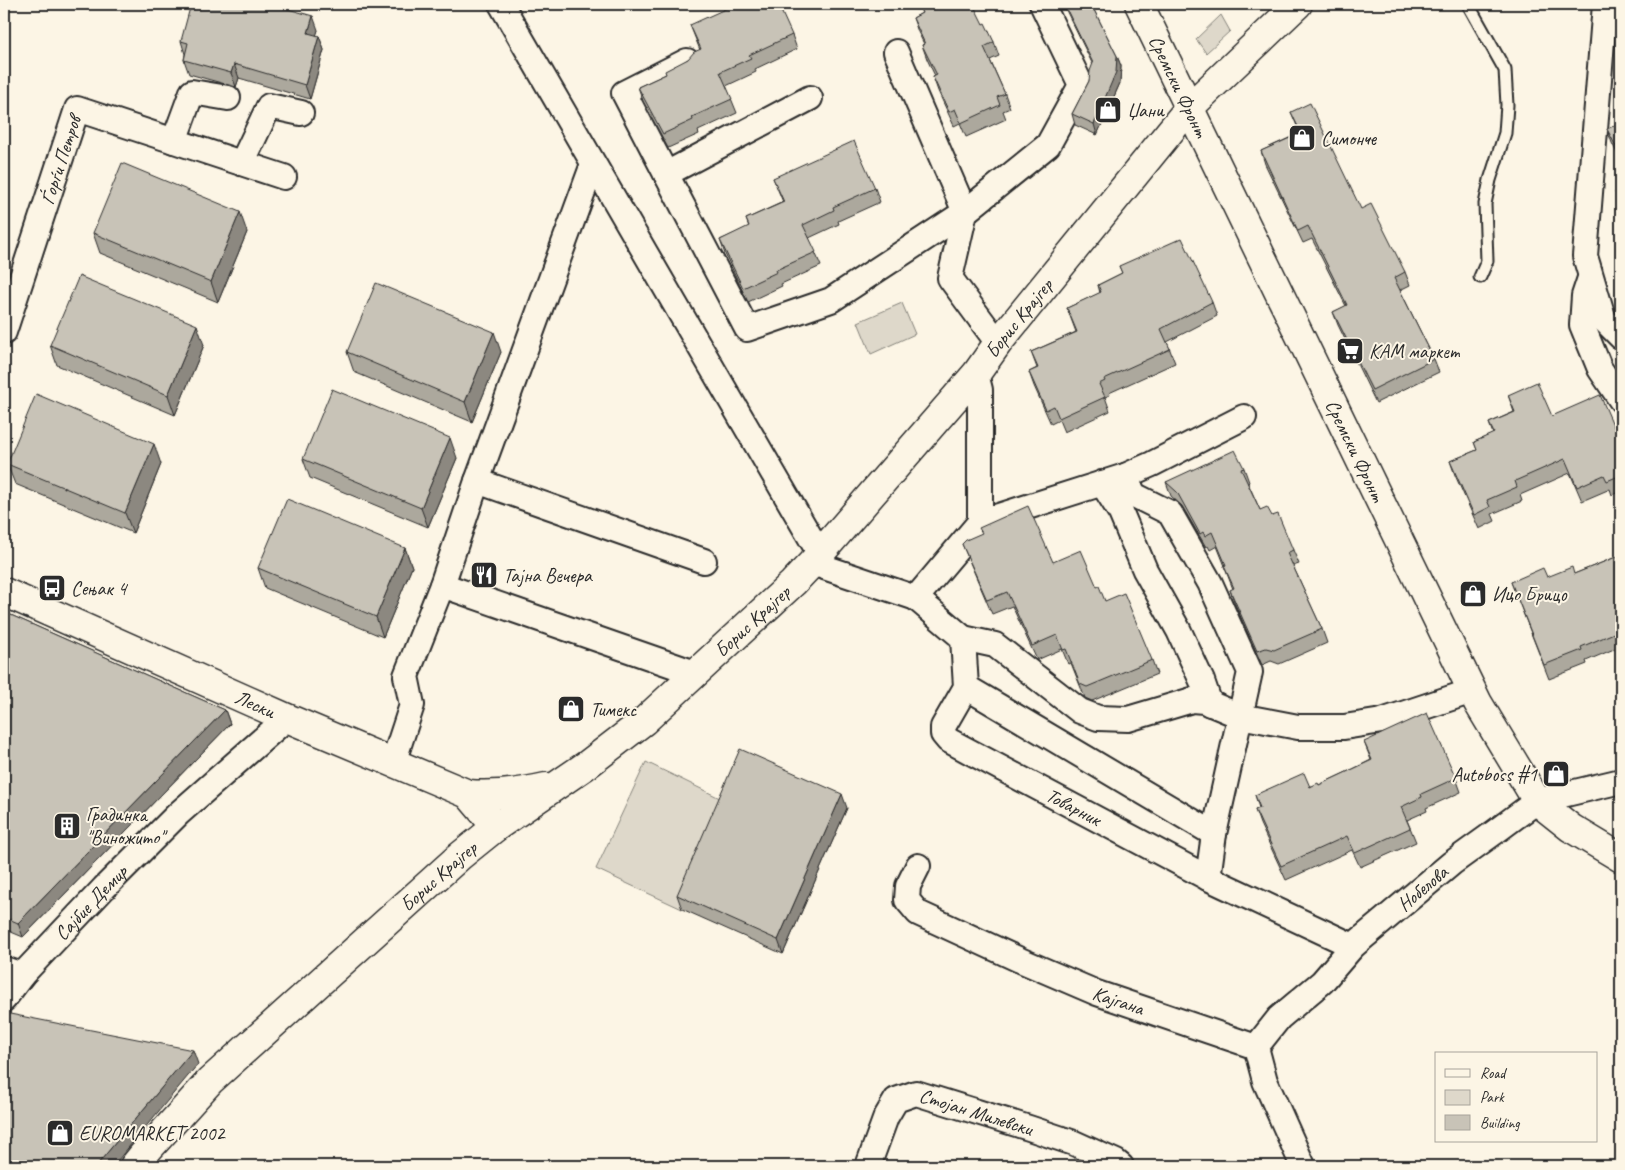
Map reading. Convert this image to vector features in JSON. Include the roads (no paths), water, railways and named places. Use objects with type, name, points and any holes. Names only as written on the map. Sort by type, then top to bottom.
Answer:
[{"type":"street","points":[[501,4],[816,558],[924,605],[962,638],[995,645],[1080,711],[1098,718],[1128,719],[1192,700],[1204,701],[1240,716],[1298,727],[1344,727],[1382,721],[1472,690]]},
{"type":"street","points":[[686,61],[624,93],[747,330],[831,300],[966,212],[1048,146],[1081,85],[1042,4]]},
{"type":"street","name":"Сремски Фронт","points":[[1139,4],[1478,703],[1538,801],[1571,828],[1621,858]]},
{"type":"street","name":"Борис Крајгер","points":[[134,1166],[210,1081],[441,873],[494,828],[588,764],[644,721],[816,558],[976,374],[998,343],[1188,108],[1298,4]]},
{"type":"street","points":[[1605,4],[1585,256],[1604,320],[1621,337]]},
{"type":"street","points":[[896,52],[966,212],[950,278],[998,343]]},
{"type":"street","points":[[174,141],[192,92],[228,98]]},
{"type":"street","points":[[666,174],[810,98]]},
{"type":"street","points":[[242,163],[269,106],[301,113]]},
{"type":"street","name":"Ѓорѓи Петров","points":[[4,332],[77,109],[284,177]]},
{"type":"street","points":[[392,763],[412,705],[406,676],[442,585],[477,481],[593,164]]},
{"type":"street","points":[[1590,275],[1584,296],[1582,325],[1600,369],[1621,400]]},
{"type":"street","points":[[976,374],[980,390],[980,522]]},
{"type":"street","points":[[924,605],[934,576],[980,522],[1125,476],[1244,418]]},
{"type":"street","points":[[1125,476],[1134,495],[1170,512],[1210,583],[1250,672],[1214,834],[1208,878]]},
{"type":"street","points":[[477,481],[704,561]]},
{"type":"street","points":[[1102,484],[1121,513],[1145,570],[1179,631],[1202,681],[1210,704]]},
{"type":"street","points":[[442,585],[695,673]]},
{"type":"street","name":"Лески","points":[[4,592],[286,718],[460,790],[494,828]]},
{"type":"street","points":[[962,638],[966,687],[1214,834]]},
{"type":"street","name":"Товарник","points":[[966,687],[943,727],[943,734],[948,740],[1208,878],[1354,946]]},
{"type":"street","name":"Сајбие Демир","points":[[4,998],[13,972],[104,888],[178,814],[286,718]]},
{"type":"street","name":"Нобелова","points":[[1256,1047],[1280,1018],[1322,982],[1354,946],[1452,863],[1538,801],[1621,781]]},
{"type":"street","points":[[441,873],[461,842],[466,825],[464,810],[459,796],[460,790],[490,795],[515,794],[556,785]]},
{"type":"street","name":"Кајгана","points":[[918,866],[908,886],[907,900],[918,913],[1097,993],[1256,1047]]},
{"type":"street","points":[[1256,1047],[1265,1081],[1303,1166]]},
{"type":"street","name":"Стојан Милевски","points":[[868,1166],[886,1118],[896,1100],[916,1094],[1074,1143],[1121,1166]]},
{"type":"lane","points":[[1468,4],[1505,70],[1507,105],[1505,133],[1490,180],[1485,204],[1487,261],[1480,278]]},
{"type":"place","name":"Џани","points":[[1108,110]]},
{"type":"place","name":"Симонче","points":[[1302,138]]},
{"type":"place","name":"КАМ маркет","points":[[1350,351]]},
{"type":"place","name":"Тајна Вечера","points":[[484,575]]},
{"type":"place","name":"Сењак 4","points":[[52,588]]},
{"type":"place","name":"Ицо Брицо","points":[[1473,594]]},
{"type":"place","name":"Тимекс","points":[[571,709]]},
{"type":"place","name":"Autoboss #1","points":[[1556,774]]},
{"type":"place","name":"Градинка \"Виножито\"","points":[[67,826]]},
{"type":"place","name":"EUROMARKET 2002","points":[[60,1133]]}]
